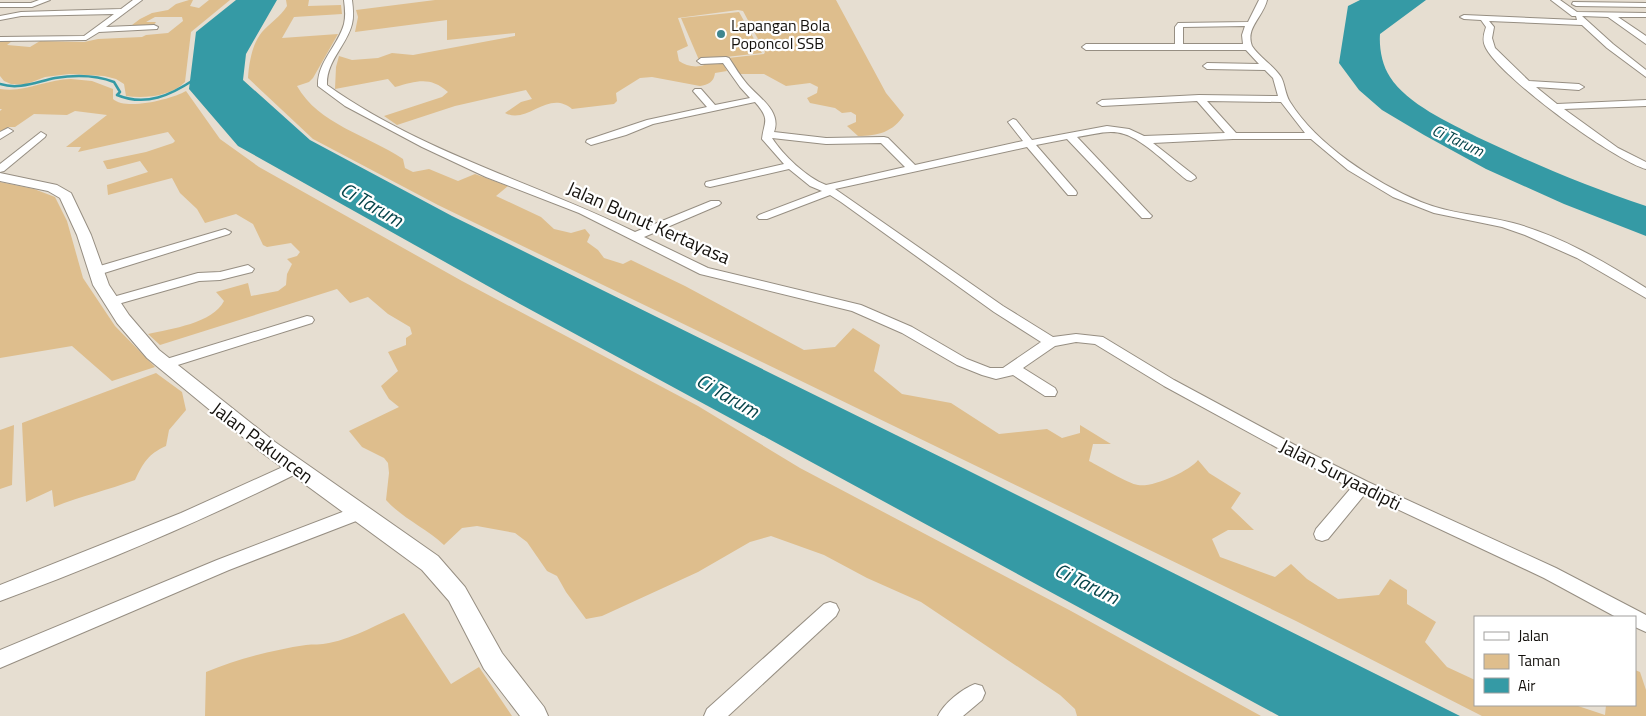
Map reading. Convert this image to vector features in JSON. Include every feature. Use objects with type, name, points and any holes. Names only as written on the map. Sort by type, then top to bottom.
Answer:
[{"type":"street","points":[[4,3],[32,5],[46,0]]},
{"type":"street","name":"Jalan Bunut Kertayasa","points":[[348,0],[350,13],[347,28],[324,72],[322,86],[348,104],[426,145],[490,174],[554,198],[718,276],[793,291],[864,311],[907,330],[962,362],[987,372],[1008,372],[1051,342]]},
{"type":"street","points":[[1262,0],[1259,12],[1250,24],[1246,39],[1248,47],[1276,77],[1284,99],[1315,136],[1343,162],[1415,203],[1437,211],[1513,227],[1558,244],[1602,267],[1646,294]]},
{"type":"street","points":[[1555,0],[1575,14],[1610,46],[1646,74]]},
{"type":"street","points":[[1638,0],[1646,4]]},
{"type":"street","points":[[1583,3],[1646,4]]},
{"type":"street","points":[[0,39],[86,38],[123,10],[138,4]]},
{"type":"street","points":[[0,18],[21,14],[123,10]]},
{"type":"street","points":[[1526,12],[1536,20]]},
{"type":"street","points":[[1575,14],[1646,15]]},
{"type":"street","points":[[1610,15],[1639,34],[1646,41]]},
{"type":"street","points":[[1464,17],[1585,23]]},
{"type":"street","points":[[1483,18],[1490,27],[1488,40],[1492,50],[1553,107],[1609,147],[1636,164],[1646,166]]},
{"type":"street","points":[[1179,47],[1180,25],[1250,24]]},
{"type":"street","points":[[97,30],[154,28]]},
{"type":"street","points":[[1086,47],[1248,47]]},
{"type":"street","points":[[702,61],[726,60],[743,86],[758,98],[769,118],[771,124],[767,139],[791,165],[814,184],[828,189],[869,216],[1018,322],[1051,342]]},
{"type":"street","points":[[1207,66],[1267,67]]},
{"type":"street","points":[[1528,84],[1579,87]]},
{"type":"street","points":[[698,91],[712,107]]},
{"type":"street","points":[[591,142],[650,122],[758,98]]},
{"type":"street","points":[[1102,103],[1199,98],[1284,99]]},
{"type":"street","points":[[1199,98],[1233,136]]},
{"type":"street","points":[[1553,107],[1646,103]]},
{"type":"street","points":[[1013,122],[1072,193]]},
{"type":"street","points":[[763,217],[828,189],[1029,143],[1069,135],[1117,130],[1142,139],[1191,178]]},
{"type":"street","points":[[767,134],[826,141],[884,140],[913,169]]},
{"type":"street","points":[[0,169],[41,135]]},
{"type":"street","points":[[1069,135],[1146,216]]},
{"type":"street","points":[[1142,139],[1315,136]]},
{"type":"street","points":[[710,184],[791,165]]},
{"type":"street","name":"Jalan Pakuncen","points":[[0,177],[52,188],[66,196],[74,210],[101,285],[132,330],[165,364],[204,396],[358,513],[430,563],[469,613],[493,661],[535,716]]},
{"type":"street","points":[[636,236],[716,204]]},
{"type":"street","points":[[97,271],[225,232]]},
{"type":"street","points":[[111,302],[198,277],[220,276],[248,269]]},
{"type":"street","points":[[165,364],[308,320]]},
{"type":"street","name":"Jalan Suryaadipti","points":[[1051,342],[1076,338],[1098,340],[1231,418],[1362,486],[1550,573],[1630,616]]},
{"type":"street","points":[[1014,369],[1050,392]]},
{"type":"street","points":[[0,593],[198,514],[242,495],[296,467]]},
{"type":"street","points":[[1322,534],[1362,486]]},
{"type":"street","points":[[0,659],[223,565],[358,513]]},
{"type":"street","points":[[714,716],[830,610]]},
{"type":"street","points":[[948,716],[975,693]]},
{"type":"green space","points":[[193,0],[190,6],[199,8],[209,0],[230,0],[191,32],[185,82],[173,91],[149,97],[133,97],[126,96],[124,84],[116,79],[104,76],[69,74],[45,77],[24,85],[11,84],[4,81],[0,76],[0,41],[12,41],[7,45],[30,47],[40,41],[84,42],[168,33],[183,21],[182,17],[155,17],[146,22],[156,22],[152,27],[128,28],[152,13],[168,10],[176,4]]},
{"type":"green space","points":[[286,0],[309,0],[308,6],[341,5],[342,14],[294,17],[282,38],[338,34],[313,78],[309,82],[297,86],[306,99],[331,120],[403,159],[405,168],[413,172],[429,169],[458,181],[475,174],[508,186],[496,196],[541,217],[554,229],[571,233],[585,229],[590,235],[587,242],[598,250],[604,258],[623,264],[631,260],[685,286],[804,350],[835,347],[853,328],[880,345],[874,371],[902,394],[951,403],[999,434],[1047,429],[1062,438],[1080,433],[1080,425],[1111,444],[1093,444],[1089,461],[1134,484],[1152,484],[1170,478],[1187,469],[1198,460],[1209,473],[1241,493],[1231,508],[1254,530],[1228,530],[1212,539],[1220,557],[1275,577],[1291,564],[1307,579],[1338,599],[1379,595],[1390,579],[1407,590],[1407,604],[1436,622],[1425,642],[1447,667],[1474,680],[1474,706],[1578,706],[1605,715],[1606,706],[1636,706],[1636,670],[1640,672],[1646,690],[1646,716],[1482,716],[1296,621],[438,205],[313,139],[248,78],[250,60],[256,42],[262,32],[287,6]]},
{"type":"green space","points":[[435,0],[836,0],[886,93],[904,115],[900,121],[884,132],[858,136],[847,126],[856,122],[856,115],[851,112],[842,113],[835,108],[810,103],[807,98],[817,93],[818,87],[810,83],[786,86],[764,74],[740,74],[728,58],[764,54],[765,52],[743,11],[738,10],[678,18],[688,46],[677,51],[679,61],[694,66],[704,65],[705,62],[722,62],[727,71],[715,73],[710,82],[700,86],[652,77],[640,78],[616,93],[617,101],[614,104],[572,109],[563,104],[555,103],[522,115],[505,113],[521,102],[532,99],[526,90],[455,106],[397,125],[384,116],[442,97],[448,92],[435,84],[423,81],[395,87],[388,79],[335,89],[336,67],[339,56],[352,60],[378,58],[392,53],[413,55],[515,36],[515,33],[447,40],[447,20],[355,32],[358,17],[356,10]]},
{"type":"green space","points":[[739,12],[762,53],[699,60],[681,18]]},
{"type":"green space","points":[[71,79],[92,81],[113,89],[113,99],[128,104],[160,100],[186,91],[220,139],[259,167],[462,281],[698,406],[800,468],[1071,611],[1261,716],[1077,716],[1075,709],[1060,695],[921,602],[867,578],[824,555],[771,536],[750,542],[698,572],[602,616],[586,619],[557,576],[547,571],[527,542],[515,533],[477,526],[462,528],[444,545],[399,512],[386,500],[389,473],[388,463],[384,458],[362,447],[349,431],[399,407],[389,399],[381,386],[398,371],[388,352],[406,345],[406,338],[412,334],[410,327],[388,314],[368,297],[350,303],[337,289],[160,345],[148,334],[190,324],[211,315],[219,309],[224,301],[216,292],[248,283],[251,296],[278,291],[286,285],[287,274],[292,264],[287,259],[297,256],[300,252],[291,243],[267,247],[263,245],[253,224],[236,214],[205,223],[197,209],[180,193],[172,178],[108,195],[107,185],[148,172],[140,161],[107,169],[103,161],[146,152],[173,143],[175,141],[168,132],[78,152],[81,147],[66,147],[107,115],[75,111],[67,115],[34,114],[15,127],[8,127],[0,132],[0,111],[2,109],[0,109],[0,89],[27,88],[53,81]]},
{"type":"green space","points":[[0,182],[34,189],[55,197],[67,221],[83,278],[115,326],[155,367],[112,381],[72,346],[0,358]]},
{"type":"green space","points":[[156,373],[182,392],[186,410],[169,430],[166,446],[155,452],[147,460],[135,480],[54,507],[52,490],[26,502],[22,423]]},
{"type":"green space","points":[[14,425],[12,485],[0,489],[0,430]]},
{"type":"green space","points":[[404,613],[451,684],[479,667],[512,716],[205,716],[206,672],[268,652],[339,641]]},
{"type":"water","name":"Ci Tarum","points":[[236,0],[277,0],[246,54],[243,80],[310,140],[452,216],[1460,716],[1279,716],[520,304],[238,146],[189,89],[196,32]]},
{"type":"water","name":"Ci Tarum","points":[[1360,0],[1426,0],[1380,34],[1380,45],[1385,67],[1390,77],[1407,96],[1442,119],[1498,147],[1582,183],[1646,206],[1646,236],[1564,204],[1486,169],[1382,110],[1359,90],[1339,63],[1348,6]]},
{"type":"waterway","points":[[0,84],[21,86],[62,77],[92,77],[114,82],[120,92],[117,95],[138,100],[158,98],[177,90],[195,79]]},
{"type":"place","name":"Lapangan Bola Poponcol SSB","points":[[721,34]]}]
